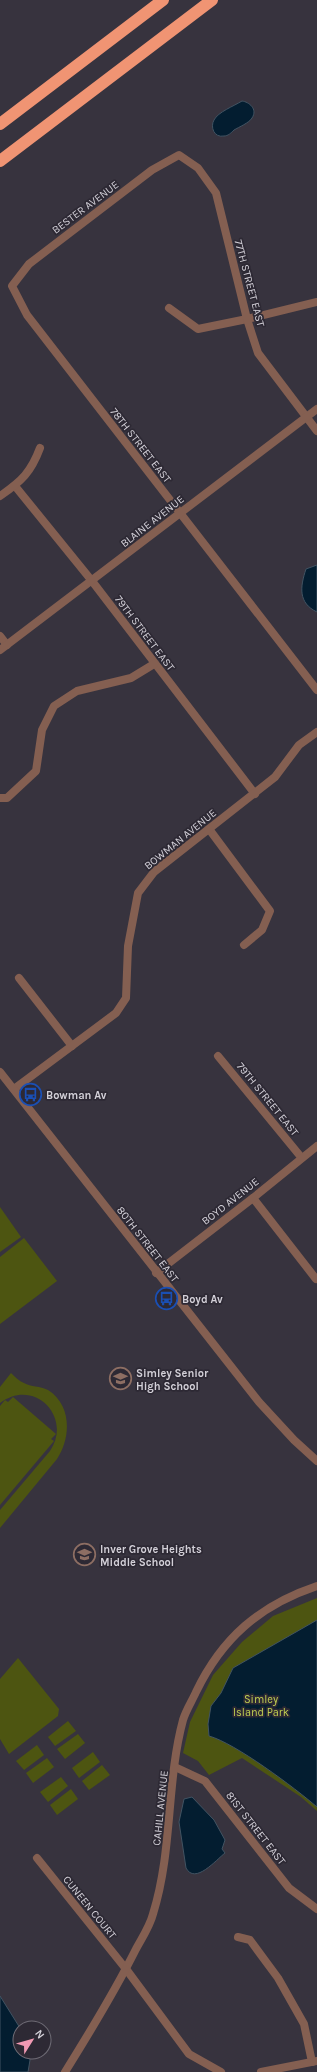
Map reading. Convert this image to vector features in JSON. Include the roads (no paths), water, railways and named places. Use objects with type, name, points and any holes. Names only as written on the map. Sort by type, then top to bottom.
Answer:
[{"type":"highway","points":[[0,123],[163,0]]},
{"type":"highway","points":[[2,160],[212,0]]},
{"type":"street","name":"BESTER AVENUE","points":[[12,286],[29,264],[152,170],[179,155]]},
{"type":"street","name":"77TH STREET EAST","points":[[179,155],[198,168],[216,193],[247,319],[258,353],[317,431]]},
{"type":"street","name":"78TH STREET EAST","points":[[12,286],[27,315],[317,690]]},
{"type":"street","points":[[169,308],[198,329],[317,302]]},
{"type":"street","name":"BLAINE AVENUE","points":[[0,650],[317,409]]},
{"type":"street","points":[[0,496],[15,486],[31,469],[40,448]]},
{"type":"street","name":"79TH STREET EAST","points":[[15,486],[92,581],[154,664],[255,794]]},
{"type":"street","points":[[0,636],[7,645]]},
{"type":"street","points":[[0,798],[7,798],[36,771],[42,730],[54,706],[77,691],[131,678],[154,664]]},
{"type":"street","name":"BOWMAN AVENUE","points":[[14,1089],[116,1013],[126,998],[128,946],[138,893],[154,872],[275,777],[299,745],[317,732]]},
{"type":"street","points":[[209,829],[270,911],[262,930],[244,945]]},
{"type":"street","points":[[19,978],[72,1046]]},
{"type":"street","name":"79TH STREET EAST","points":[[218,1056],[301,1157]]},
{"type":"street","name":"80TH STREET EAST","points":[[0,1072],[258,1402],[294,1440],[317,1461]]},
{"type":"street","name":"BOYD AVENUE","points":[[156,1273],[253,1198],[301,1157],[317,1146]]},
{"type":"street","points":[[253,1198],[316,1279]]},
{"type":"street","name":"CAHILL AVENUE","points":[[65,2072],[126,1969],[153,1915],[165,1864],[175,1767],[184,1719],[208,1668],[235,1634],[262,1612],[287,1598],[317,1586]]},
{"type":"street","name":"81ST STREET EAST","points":[[175,1767],[205,1781],[289,1888],[317,1909]]},
{"type":"street","name":"CUNEEN COURT","points":[[37,1858],[126,1969],[189,2054],[221,2072]]},
{"type":"street","points":[[238,1937],[250,1940],[278,1978],[304,2024],[314,2061],[261,2072]]},
{"type":"water","points":[[242,101],[252,106],[254,115],[251,120],[227,135],[221,136],[215,134],[212,126],[216,117]]},
{"type":"water","points":[[317,565],[317,612],[306,604],[302,594],[302,588],[306,569]]},
{"type":"water","name":"Simley Island Park","points":[[317,1620],[317,1807],[280,1778],[234,1747],[209,1736],[208,1724],[211,1706],[221,1693],[233,1668]]},
{"type":"water","points":[[192,1797],[214,1820],[225,1840],[222,1849],[225,1853],[206,1870],[195,1874],[190,1873],[186,1868],[179,1822],[184,1799]]},
{"type":"water","points":[[0,1996],[15,2020],[12,2020],[12,2060],[30,2060],[28,2072],[0,2072]]},
{"type":"place","name":"Bowman Av","points":[[30,1095]]},
{"type":"place","name":"Boyd Av","points":[[166,1299]]},
{"type":"place","name":"Simley Senior High School","points":[[121,1379]]},
{"type":"place","name":"Inver Grove Heights Middle School","points":[[85,1555]]}]
